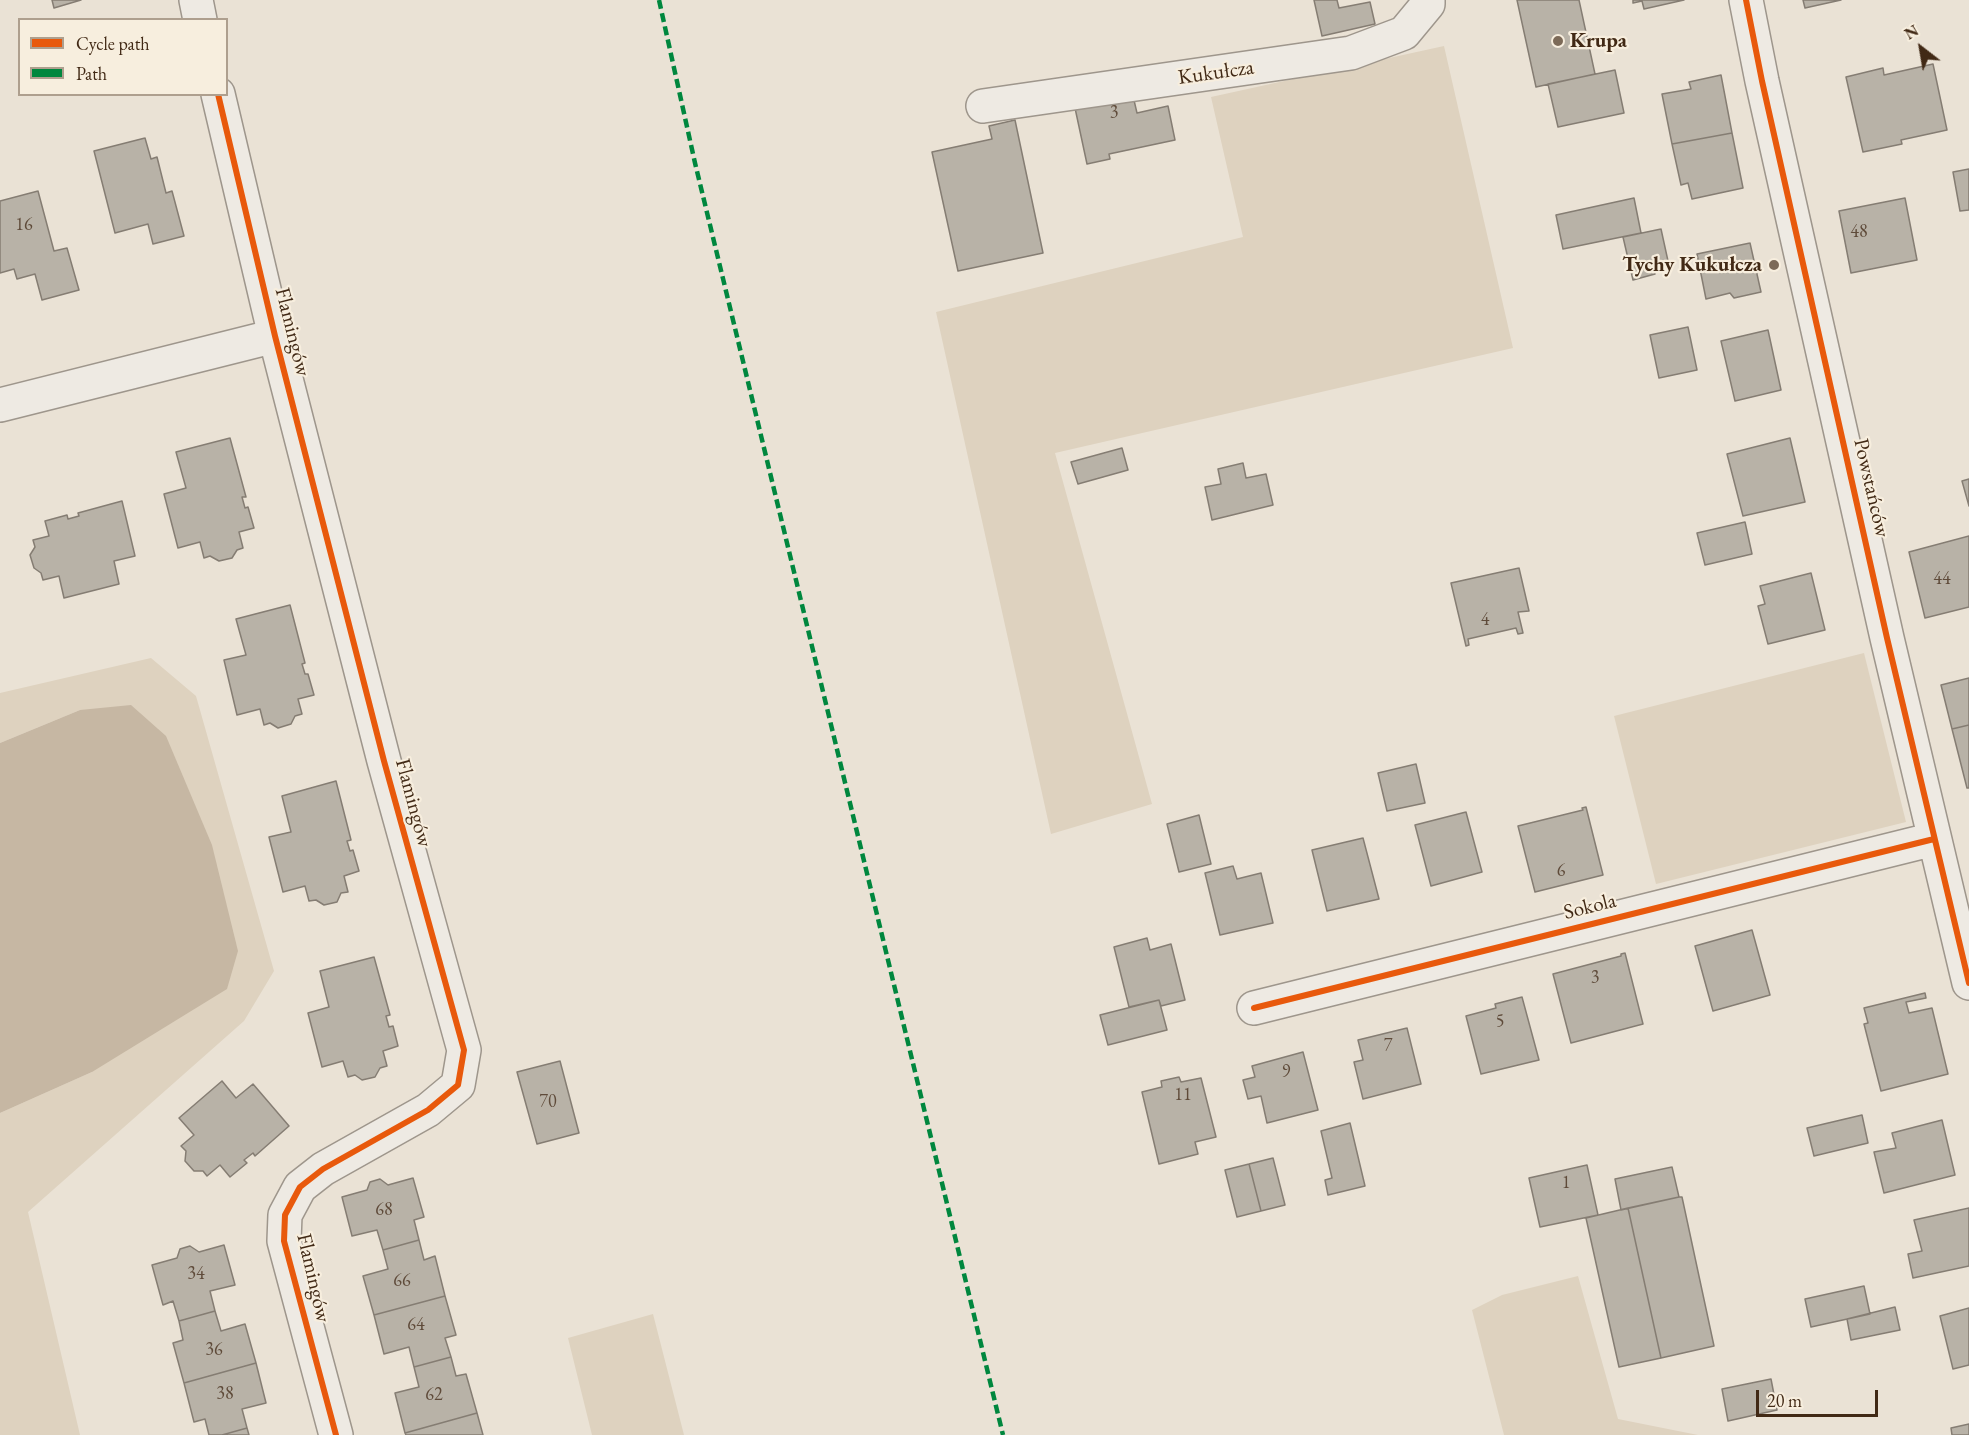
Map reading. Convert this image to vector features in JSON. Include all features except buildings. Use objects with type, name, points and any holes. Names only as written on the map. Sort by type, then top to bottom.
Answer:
[{"type":"street","points":[[196,0],[200,18]]},
{"type":"street","name":"Kukułcza","points":[[983,106],[1351,53],[1404,33],[1428,4],[1428,0]]},
{"type":"street","name":"Powstańców","points":[[1746,0],[1792,214],[1934,839],[1969,982]]},
{"type":"street","name":"Flamingów","points":[[218,96],[275,336],[384,761],[464,1050],[458,1085],[428,1110],[323,1168],[300,1187],[285,1215],[284,1241],[336,1435]]},
{"type":"street","name":"Flamingów","points":[[0,405],[275,336]]},
{"type":"street","name":"Sokola","points":[[1254,1008],[1934,839]]},
{"type":"shaded area","points":[[1444,46],[1513,348],[1055,453],[1152,804],[1051,834],[936,312],[1243,237],[1211,97]]},
{"type":"shaded area","points":[[1864,653],[1906,822],[1656,884],[1614,716]]},
{"type":"shaded area","points":[[151,658],[196,696],[274,971],[244,1021],[28,1212],[80,1435],[0,1435],[0,1113],[92,1072],[80,710],[0,743],[0,693]]},
{"type":"shaded area","points":[[131,705],[166,736],[212,845],[238,951],[227,989],[92,1072],[0,1113],[0,743],[80,710]]},
{"type":"shaded area","points":[[1578,1276],[1618,1419],[1698,1435],[1504,1435],[1472,1310],[1502,1295]]},
{"type":"shaded area","points":[[653,1314],[684,1435],[592,1435],[568,1338]]},
{"type":"marked path","points":[[659,0],[695,163],[1003,1435]]},
{"type":"cycle path","points":[[1746,0],[1762,81],[1887,638],[1969,983]]},
{"type":"cycle path","points":[[218,96],[275,336],[384,761],[464,1050],[458,1085],[428,1110],[323,1169],[300,1187],[285,1215],[284,1241],[336,1435]]},
{"type":"cycle path","points":[[1254,1008],[1934,839]]},
{"type":"place","name":"Krupa","points":[[1558,41]]},
{"type":"place","name":"Tychy Kukułcza","points":[[1774,265]]}]
